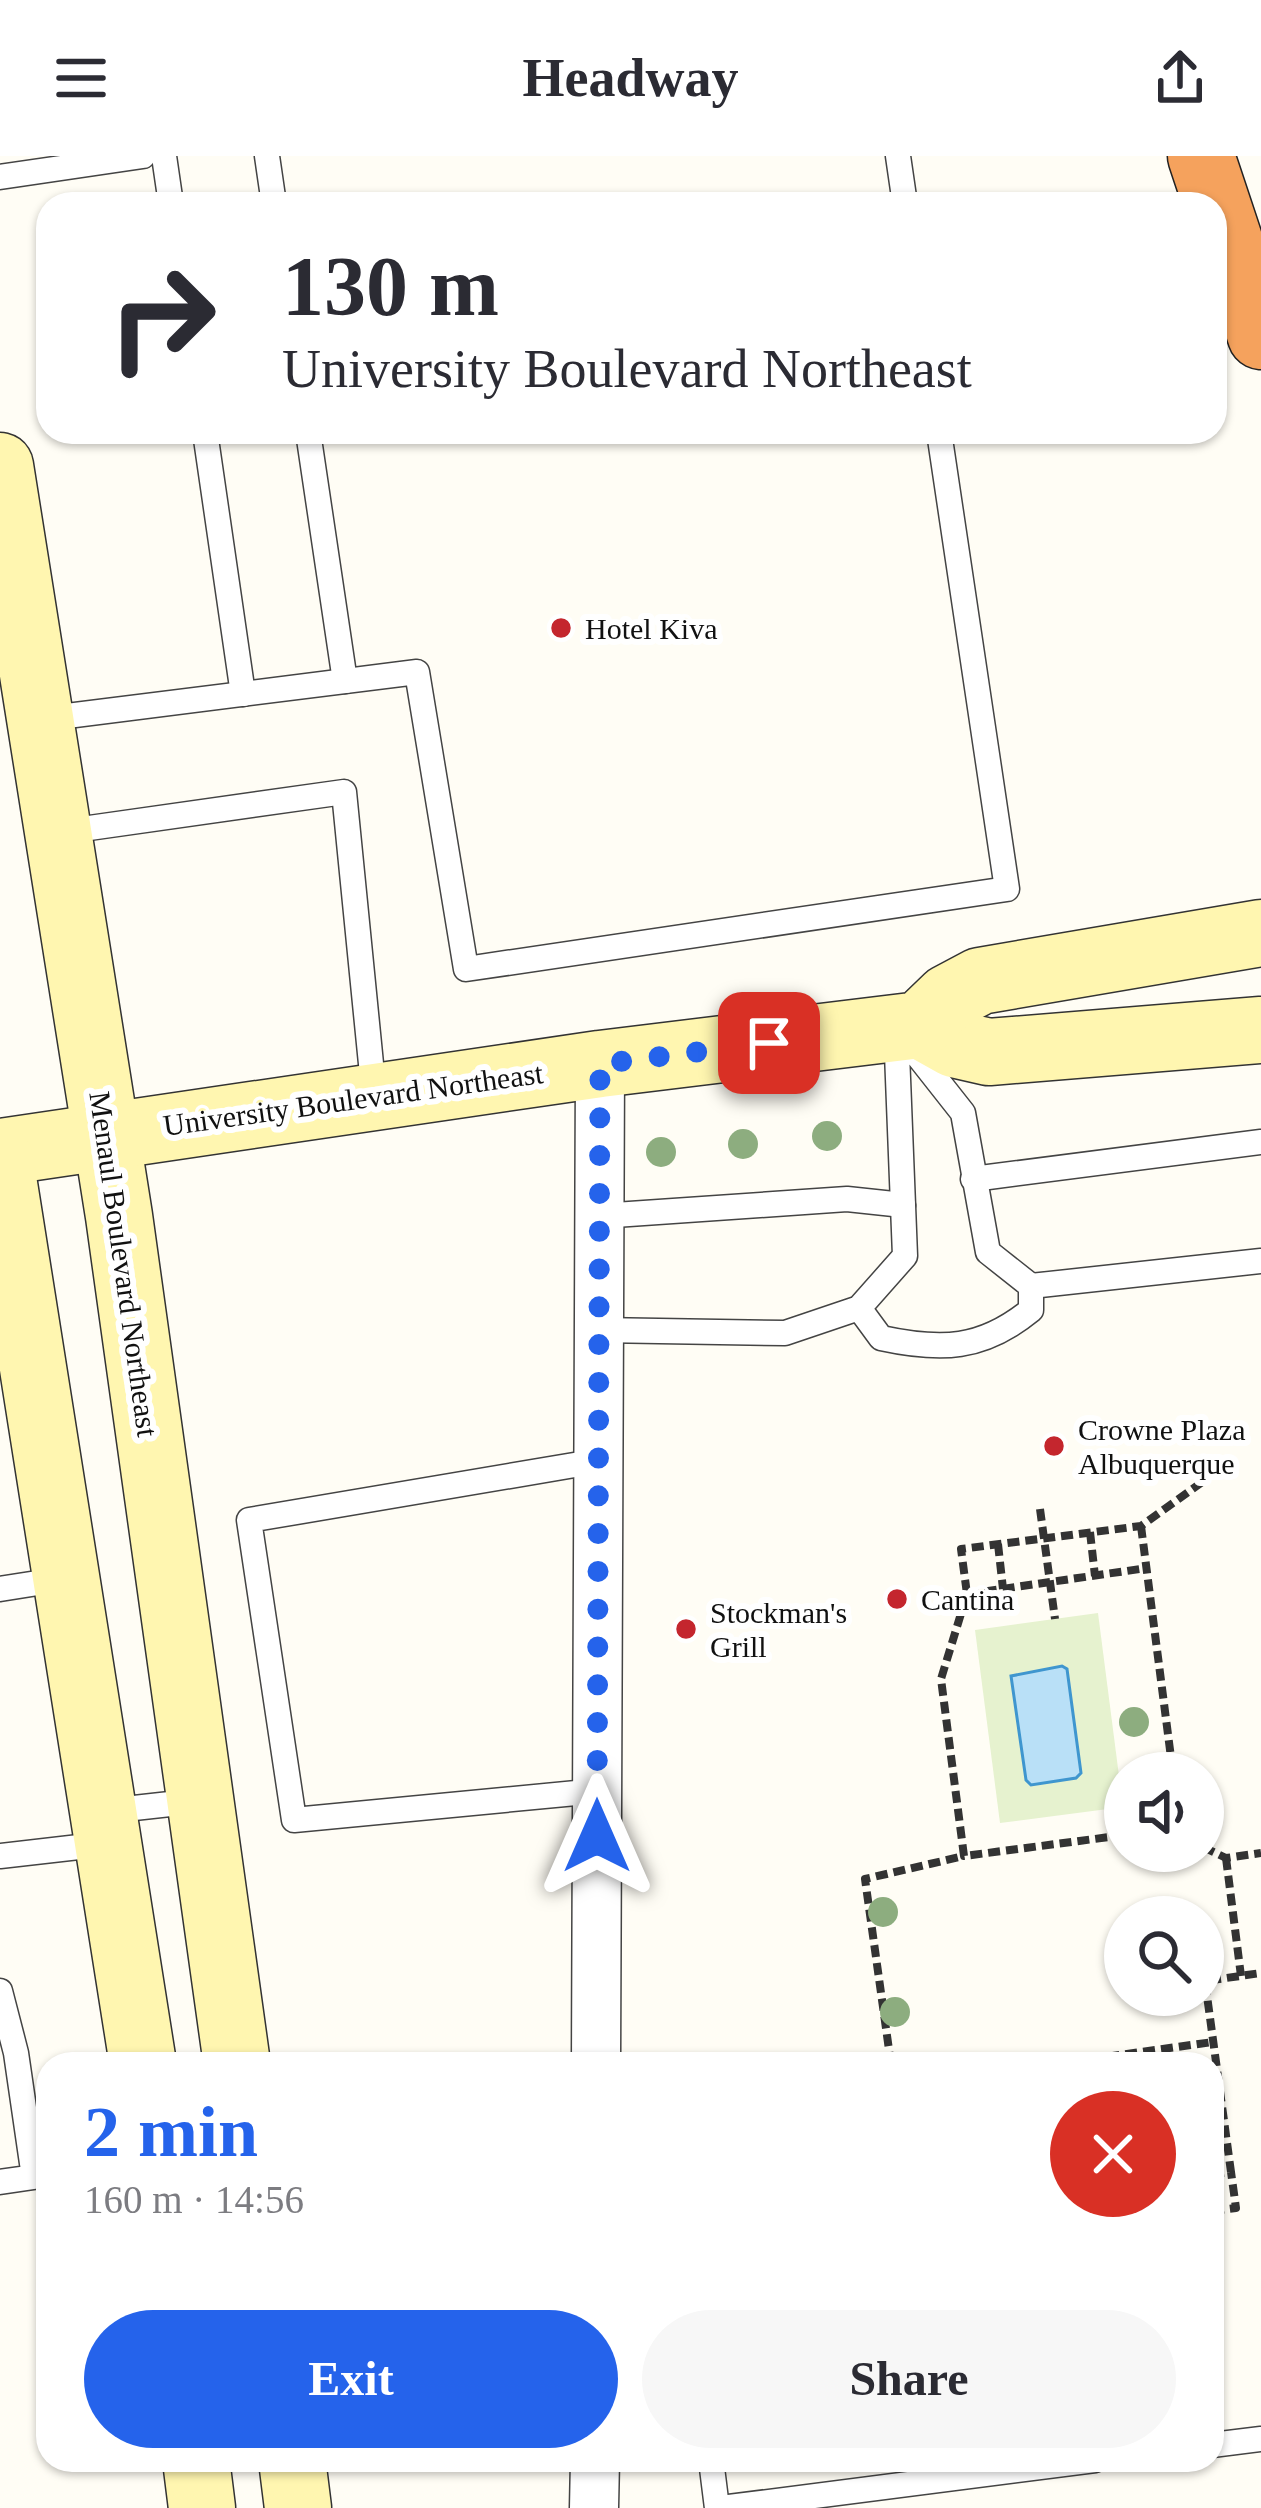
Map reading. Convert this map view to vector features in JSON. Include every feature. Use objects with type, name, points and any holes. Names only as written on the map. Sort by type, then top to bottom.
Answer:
[{"type":"highway","points":[[1201,156],[1213,192]]},
{"type":"highway","points":[[1227,234],[1261,337]]},
{"type":"main road","name":"Menaul Boulevard Northeast","points":[[0,466],[107,1135],[235,2052]]},
{"type":"main road","points":[[908,1026],[980,981],[1261,933]]},
{"type":"main road","name":"University Boulevard Northeast","points":[[0,1155],[107,1135],[600,1064],[908,1026]]},
{"type":"main road","points":[[908,1026],[989,1052],[1261,1030]]},
{"type":"main road","points":[[0,1155],[141,2052]]},
{"type":"main road","points":[[198,2472],[202,2508]]},
{"type":"main road","points":[[294,2472],[298,2508]]},
{"type":"street","points":[[596,2052],[600,1064]]},
{"type":"street","points":[[594,2508],[595,2472]]},
{"type":"lane","points":[[0,177],[143,156]]},
{"type":"lane","points":[[164,156],[169,192]]},
{"type":"lane","points":[[267,156],[272,192]]},
{"type":"lane","points":[[898,156],[903,192]]},
{"type":"lane","points":[[207,444],[243,694]]},
{"type":"lane","points":[[310,444],[346,681]]},
{"type":"lane","points":[[40,719],[417,672],[466,969],[1007,889],[941,444]]},
{"type":"lane","points":[[58,832],[344,792],[375,1096]]},
{"type":"lane","points":[[908,1026],[963,1113],[988,1252],[1031,1286],[1261,1261]]},
{"type":"lane","points":[[599,1330],[785,1333],[859,1308],[905,1256],[908,1026]]},
{"type":"lane","points":[[973,1179],[1261,1142]]},
{"type":"lane","points":[[600,1216],[847,1199],[903,1205]]},
{"type":"lane","points":[[859,1308],[881,1338],[922,1347],[970,1341],[1002,1334],[1031,1310],[1031,1286]]},
{"type":"lane","points":[[597,1791],[295,1820],[249,1520],[598,1461]]},
{"type":"lane","points":[[0,1589],[66,1579]]},
{"type":"lane","points":[[0,1856],[200,1801]]},
{"type":"lane","points":[[0,1991],[8,2055],[34,2176],[0,2182]]},
{"type":"lane","points":[[1224,2444],[1261,2439]]},
{"type":"lane","points":[[713,2472],[719,2508],[1001,2472]]},
{"type":"path","points":[[964,1856],[941,1679],[967,1594],[961,1549],[1141,1526],[1204,1480]]},
{"type":"path","points":[[1040,1509],[1055,1619]]},
{"type":"path","points":[[1141,1526],[1170,1752]]},
{"type":"path","points":[[1090,1532],[1095,1576]]},
{"type":"path","points":[[998,1544],[1003,1588]]},
{"type":"path","points":[[967,1594],[1147,1568]]},
{"type":"path","points":[[889,2052],[865,1879],[964,1856],[1104,1838]]},
{"type":"path","points":[[1241,1976],[1226,1858],[1261,1853]]},
{"type":"path","points":[[1214,2052],[1205,1981],[1261,1973]]},
{"type":"path","points":[[1141,2052],[1213,2042]]},
{"type":"path","points":[[1224,2117],[1237,2208],[1224,2210]]},
{"type":"path","points":[[1224,2173],[1232,2172]]},
{"type":"green space","points":[[1098,1613],[1116,1752],[1104,1752],[1104,1809],[1000,1823],[975,1630]]},
{"type":"water","points":[[1067,1669],[1081,1773],[1076,1778],[1031,1785],[1026,1780],[1011,1676]]},
{"type":"place","name":"Hotel Kiva","points":[[561,628]]},
{"type":"place","name":"Crowne Plaza Albuquerque","points":[[1054,1446]]},
{"type":"place","name":"Cantina","points":[[897,1599]]},
{"type":"place","name":"Stockman's Grill","points":[[686,1629]]},
{"type":"route","points":[[597,1836],[600,1064],[769,1043]]}]
